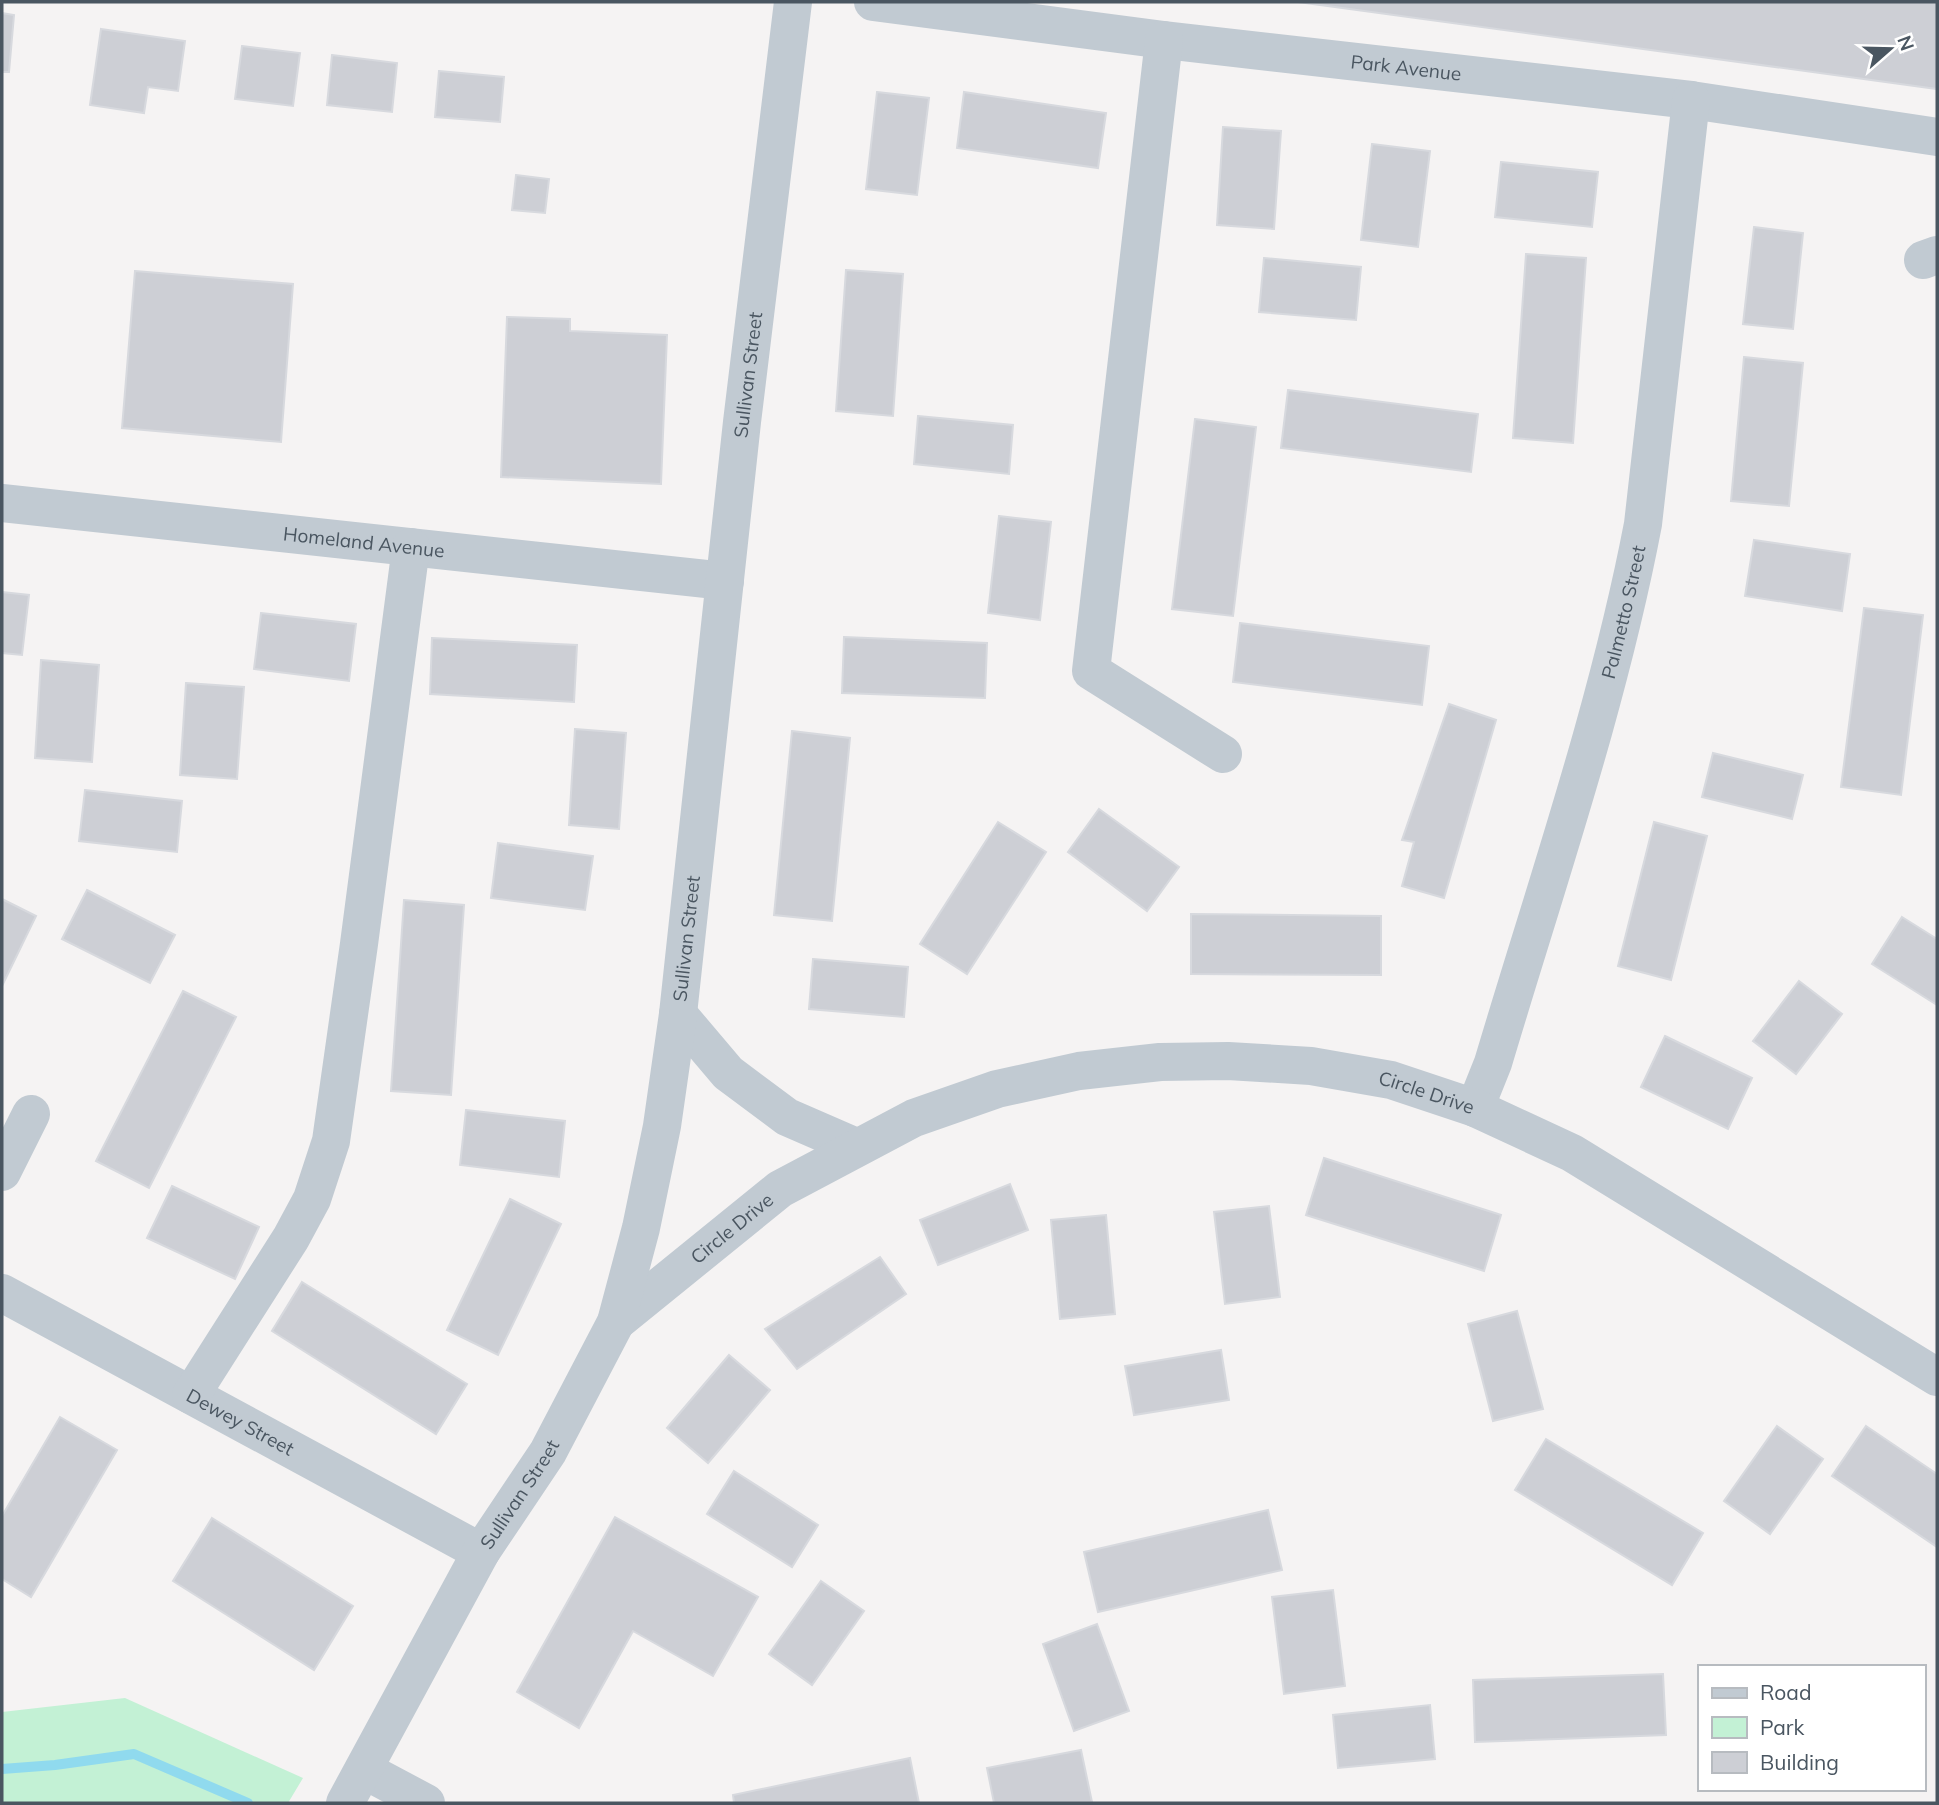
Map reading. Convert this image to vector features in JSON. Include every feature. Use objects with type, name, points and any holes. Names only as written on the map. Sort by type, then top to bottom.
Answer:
[{"type":"street","name":"Sullivan Street","points":[[345,1803],[481,1552],[548,1452],[616,1322],[641,1228],[662,1126],[678,1014],[725,580],[793,2]]},
{"type":"street","name":"Park Avenue","points":[[873,2],[1164,40],[1691,100],[1937,136]]},
{"type":"street","points":[[1164,40],[1090,671],[1223,754]]},
{"type":"street","name":"Palmetto Street","points":[[1475,1108],[1493,1063],[1596,722],[1636,561],[1643,524],[1691,100]]},
{"type":"street","name":"Homeland Avenue","points":[[2,503],[725,580]]},
{"type":"street","points":[[191,1395],[291,1238],[312,1199],[331,1141],[411,547]]},
{"type":"street","points":[[678,1014],[728,1073],[787,1117],[856,1147]]},
{"type":"street","name":"Circle Drive","points":[[616,1322],[780,1189],[914,1118],[997,1089],[1079,1071],[1160,1062],[1228,1061],[1311,1066],[1391,1080],[1475,1108],[1572,1153],[1937,1377]]},
{"type":"street","points":[[2,1171],[31,1114]]},
{"type":"street","name":"Dewey Street","points":[[2,1293],[481,1552]]},
{"type":"street","points":[[365,1770],[426,1803]]},
{"type":"green space","points":[[125,1698],[303,1778],[288,1803],[2,1803],[2,1712]]},
{"type":"building","points":[[1298,2],[1937,2],[1937,89]]},
{"type":"building","points":[[2,13],[14,15],[9,72],[2,72]]},
{"type":"building","points":[[101,29],[185,41],[178,91],[148,87],[144,113],[90,105]]},
{"type":"building","points":[[242,46],[300,53],[293,106],[235,99]]},
{"type":"building","points":[[332,55],[397,63],[392,112],[327,105]]},
{"type":"building","points":[[439,71],[504,77],[500,122],[435,117]]},
{"type":"building","points":[[877,92],[929,98],[917,195],[866,189]]},
{"type":"building","points":[[964,92],[1106,113],[1098,168],[957,148]]},
{"type":"building","points":[[1223,127],[1281,131],[1274,229],[1217,225]]},
{"type":"building","points":[[1372,144],[1430,151],[1418,247],[1361,240]]},
{"type":"building","points":[[1501,162],[1598,172],[1592,227],[1495,217]]},
{"type":"building","points":[[516,175],[549,179],[545,213],[512,210]]},
{"type":"building","points":[[1754,227],[1803,233],[1793,329],[1743,324]]},
{"type":"building","points":[[1526,254],[1586,258],[1573,443],[1513,438]]},
{"type":"building","points":[[1264,258],[1361,267],[1356,320],[1259,312]]},
{"type":"building","points":[[846,270],[903,274],[893,416],[836,411]]},
{"type":"building","points":[[135,271],[293,284],[281,442],[122,428]]},
{"type":"building","points":[[507,317],[570,319],[570,331],[667,335],[661,484],[501,477]]},
{"type":"building","points":[[1744,357],[1803,363],[1789,506],[1731,501]]},
{"type":"building","points":[[1288,390],[1478,414],[1471,472],[1281,448]]},
{"type":"building","points":[[918,416],[1013,425],[1009,474],[914,464]]},
{"type":"building","points":[[1195,419],[1256,427],[1233,616],[1172,609]]},
{"type":"building","points":[[999,516],[1051,522],[1040,620],[988,613]]},
{"type":"building","points":[[1754,540],[1850,554],[1842,611],[1745,596]]},
{"type":"building","points":[[2,592],[29,595],[22,655],[2,653]]},
{"type":"building","points":[[1864,608],[1923,615],[1901,795],[1841,787]]},
{"type":"building","points":[[261,613],[356,624],[349,681],[254,669]]},
{"type":"building","points":[[1240,623],[1429,646],[1422,705],[1233,682]]},
{"type":"building","points":[[844,637],[987,643],[985,698],[842,693]]},
{"type":"building","points":[[432,638],[577,645],[574,702],[430,694]]},
{"type":"building","points":[[41,660],[99,665],[92,762],[35,758]]},
{"type":"building","points":[[186,683],[244,687],[237,779],[180,775]]},
{"type":"building","points":[[1449,704],[1496,720],[1444,898],[1402,886],[1414,842],[1402,840]]},
{"type":"building","points":[[575,729],[626,733],[619,829],[569,825]]},
{"type":"building","points":[[792,731],[850,738],[832,921],[774,915]]},
{"type":"building","points":[[1713,753],[1803,775],[1792,819],[1702,797]]},
{"type":"building","points":[[85,790],[182,801],[177,852],[79,841]]},
{"type":"building","points":[[1099,809],[1179,867],[1147,911],[1068,852]]},
{"type":"building","points":[[998,822],[1046,852],[967,974],[920,944]]},
{"type":"building","points":[[1654,822],[1707,836],[1671,980],[1618,966]]},
{"type":"building","points":[[498,843],[593,856],[585,910],[491,898]]},
{"type":"building","points":[[87,890],[175,935],[150,983],[62,939]]},
{"type":"building","points":[[2,899],[36,916],[2,986]]},
{"type":"building","points":[[404,900],[464,905],[451,1095],[391,1091]]},
{"type":"building","points":[[1191,914],[1381,916],[1381,975],[1191,974]]},
{"type":"building","points":[[1902,917],[1937,939],[1937,1005],[1872,964]]},
{"type":"building","points":[[813,959],[908,967],[904,1017],[809,1009]]},
{"type":"building","points":[[1799,981],[1842,1014],[1796,1074],[1753,1041]]},
{"type":"building","points":[[183,991],[236,1017],[149,1188],[96,1161]]},
{"type":"building","points":[[1665,1036],[1752,1078],[1728,1129],[1641,1087]]},
{"type":"building","points":[[466,1110],[565,1121],[559,1177],[460,1165]]},
{"type":"building","points":[[1324,1158],[1501,1215],[1484,1271],[1306,1215]]},
{"type":"building","points":[[1010,1184],[1028,1230],[938,1265],[920,1220]]},
{"type":"building","points":[[172,1186],[259,1227],[235,1279],[147,1238]]},
{"type":"building","points":[[510,1199],[561,1224],[498,1355],[447,1330]]},
{"type":"building","points":[[1269,1206],[1280,1297],[1225,1304],[1214,1212]]},
{"type":"building","points":[[1106,1215],[1115,1314],[1060,1319],[1051,1220]]},
{"type":"building","points":[[880,1257],[906,1294],[797,1369],[765,1329]]},
{"type":"building","points":[[302,1282],[467,1384],[436,1434],[272,1331]]},
{"type":"building","points":[[1517,1311],[1543,1409],[1493,1421],[1468,1324]]},
{"type":"building","points":[[1221,1350],[1229,1400],[1134,1415],[1125,1366]]},
{"type":"building","points":[[729,1355],[770,1390],[708,1463],[667,1428]]},
{"type":"building","points":[[60,1417],[117,1450],[31,1597],[2,1579],[2,1516]]},
{"type":"building","points":[[1777,1426],[1823,1459],[1770,1534],[1724,1501]]},
{"type":"building","points":[[1866,1426],[1937,1474],[1937,1547],[1832,1476]]},
{"type":"building","points":[[1546,1439],[1703,1533],[1672,1585],[1515,1490]]},
{"type":"building","points":[[734,1471],[818,1525],[792,1567],[707,1514]]},
{"type":"building","points":[[1268,1510],[1282,1570],[1098,1612],[1084,1552]]},
{"type":"building","points":[[615,1517],[758,1597],[713,1676],[633,1631],[579,1728],[517,1692]]},
{"type":"building","points":[[212,1518],[353,1606],[314,1670],[173,1581]]},
{"type":"building","points":[[821,1581],[864,1611],[812,1685],[769,1654]]},
{"type":"building","points":[[1333,1590],[1345,1686],[1284,1694],[1272,1597]]},
{"type":"building","points":[[1097,1624],[1129,1711],[1074,1731],[1043,1644]]},
{"type":"building","points":[[1663,1674],[1666,1735],[1475,1742],[1473,1680]]},
{"type":"building","points":[[1430,1705],[1435,1759],[1338,1768],[1333,1715]]},
{"type":"building","points":[[1081,1750],[1092,1802],[994,1803],[987,1768]]},
{"type":"building","points":[[910,1758],[919,1803],[734,1803],[733,1795]]},
{"type":"waterway","points":[[2,1769],[134,1754],[248,1803]]}]
